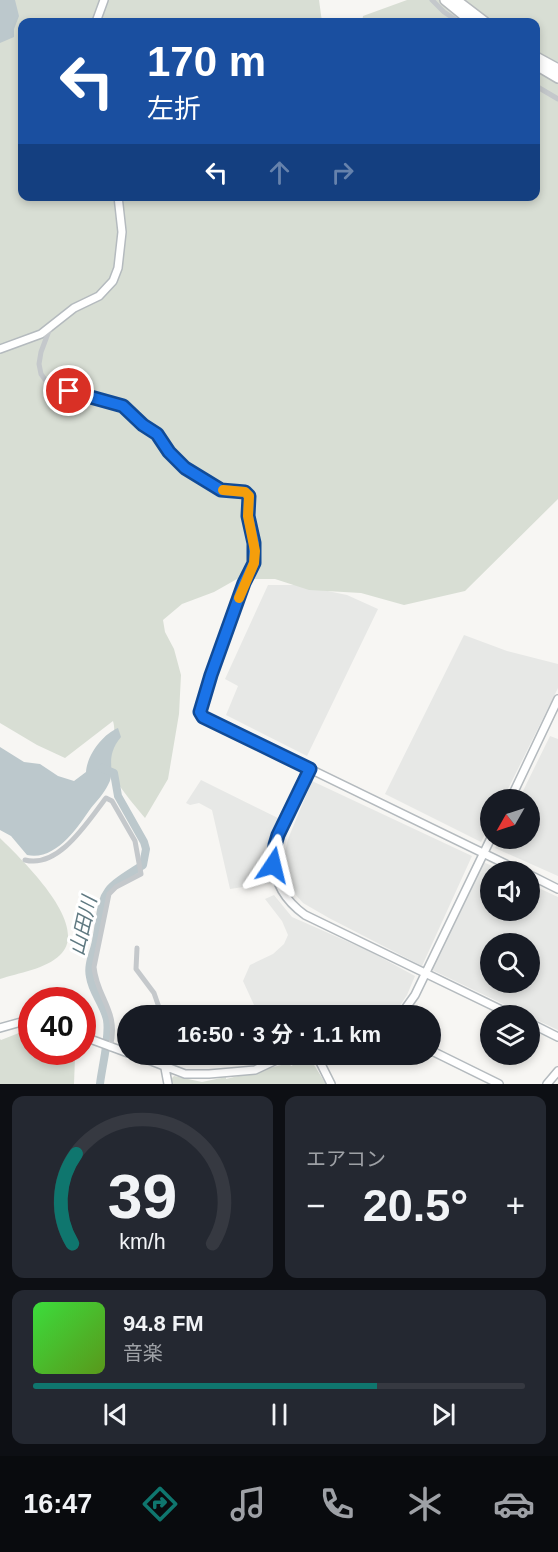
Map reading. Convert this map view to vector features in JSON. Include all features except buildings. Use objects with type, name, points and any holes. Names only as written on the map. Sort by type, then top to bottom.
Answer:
[{"type":"highway","points":[[445,0],[467,18]]},
{"type":"highway","points":[[456,0],[480,18]]},
{"type":"highway","points":[[540,59],[558,69]]},
{"type":"highway","points":[[540,67],[558,78]]},
{"type":"street","points":[[97,18],[104,0]]},
{"type":"street","points":[[432,0],[453,18]]},
{"type":"street","points":[[540,88],[558,99]]},
{"type":"street","points":[[0,349],[41,334],[74,308],[99,296],[114,281],[118,268],[122,232],[119,201]]},
{"type":"street","points":[[50,328],[39,364],[41,374],[46,381],[75,394],[123,406],[143,425],[157,434],[169,452],[185,468],[221,490],[245,492],[249,496],[248,516],[254,543],[254,563],[244,583],[211,675],[200,712],[203,717],[500,861]]},
{"type":"street","points":[[515,789],[558,699]]},
{"type":"street","points":[[310,769],[275,845],[273,865],[279,888],[294,907],[305,915],[491,1005]]},
{"type":"street","points":[[25,860],[45,861],[59,852],[106,798],[112,801],[135,841],[141,874],[116,887],[109,894],[94,967],[95,979],[112,1018],[110,1048]]},
{"type":"street","points":[[408,1005],[416,995],[486,849]]},
{"type":"street","points":[[540,880],[558,889]]},
{"type":"street","points":[[138,948],[136,969],[154,993],[158,1005]]},
{"type":"street","points":[[0,1028],[18,1024]]},
{"type":"street","points":[[540,1028],[558,1037]]},
{"type":"street","points":[[96,1042],[117,1050]]},
{"type":"street","points":[[441,1055],[499,1084]]},
{"type":"street","points":[[159,1065],[185,1074],[236,1073],[255,1070],[266,1065]]},
{"type":"street","points":[[322,1065],[331,1084]]},
{"type":"street","points":[[164,1067],[168,1084]]},
{"type":"street","points":[[547,1084],[558,1071]]},
{"type":"shaded area","points":[[0,0],[319,0],[321,18],[18,18],[18,201],[540,201],[540,18],[363,18],[407,0],[558,0],[558,499],[465,591],[404,605],[361,593],[309,590],[275,579],[237,579],[214,592],[182,604],[163,620],[165,632],[174,649],[181,675],[179,714],[168,779],[145,818],[115,778],[107,761],[107,748],[114,732],[113,721],[65,758],[37,745],[0,723]]},
{"type":"shaded area","points":[[0,0],[15,0],[19,16],[14,29],[14,37],[0,43]]},
{"type":"shaded area","points":[[268,585],[298,585],[347,595],[378,609],[307,756],[226,715],[238,686],[225,679]]},
{"type":"shaded area","points":[[464,635],[507,651],[558,664],[558,688],[508,789],[480,789],[480,842],[385,794]]},
{"type":"shaded area","points":[[118,728],[121,737],[111,758],[108,785],[102,794],[65,841],[47,853],[38,856],[27,855],[11,836],[0,830],[0,747],[24,762],[40,764],[58,776],[74,781],[86,772],[89,759],[102,740]]},
{"type":"shaded area","points":[[550,736],[558,739],[558,876],[540,868],[540,861],[524,861],[497,849],[540,849],[540,789],[524,789]]},
{"type":"shaded area","points":[[201,780],[280,819],[269,845],[267,864],[270,883],[230,889],[212,810],[199,803],[190,805],[186,803]]},
{"type":"shaded area","points":[[312,781],[472,856],[422,966],[329,918],[303,903],[294,893],[288,881],[283,860],[288,839]]},
{"type":"shaded area","points":[[0,838],[50,893],[67,927],[67,942],[60,955],[47,964],[0,979]]},
{"type":"shaded area","points":[[480,868],[480,921],[540,921],[540,889],[558,897],[558,1030],[540,1021],[540,1005],[506,1005],[480,993],[540,993],[540,933],[480,933],[480,993],[432,970]]},
{"type":"shaded area","points":[[274,895],[292,917],[369,951],[415,976],[400,1005],[254,1005],[243,981],[250,965],[273,954],[284,944],[288,935],[282,921],[265,899]]},
{"type":"shaded area","points":[[18,1033],[18,1065],[75,1065],[74,1084],[0,1084],[1,1040]]},
{"type":"shaded area","points":[[281,1065],[314,1065],[326,1084],[172,1084],[174,1076],[202,1082],[226,1077],[226,1079]]},
{"type":"waterway","name":"山田川","points":[[100,1084],[108,1027],[105,1014],[91,983],[90,963],[106,895],[110,888],[143,865],[146,849],[118,796],[114,773],[102,768]]},
{"type":"slow traffic","points":[[223,490],[245,492],[249,496],[248,516],[254,543],[254,563],[239,598]]},
{"type":"route","points":[[69,391],[123,406],[131,416],[157,434],[169,452],[185,468],[221,490],[245,492],[249,496],[248,516],[254,543],[254,563],[244,583],[211,675],[200,715],[310,769],[278,835],[273,865]]}]
